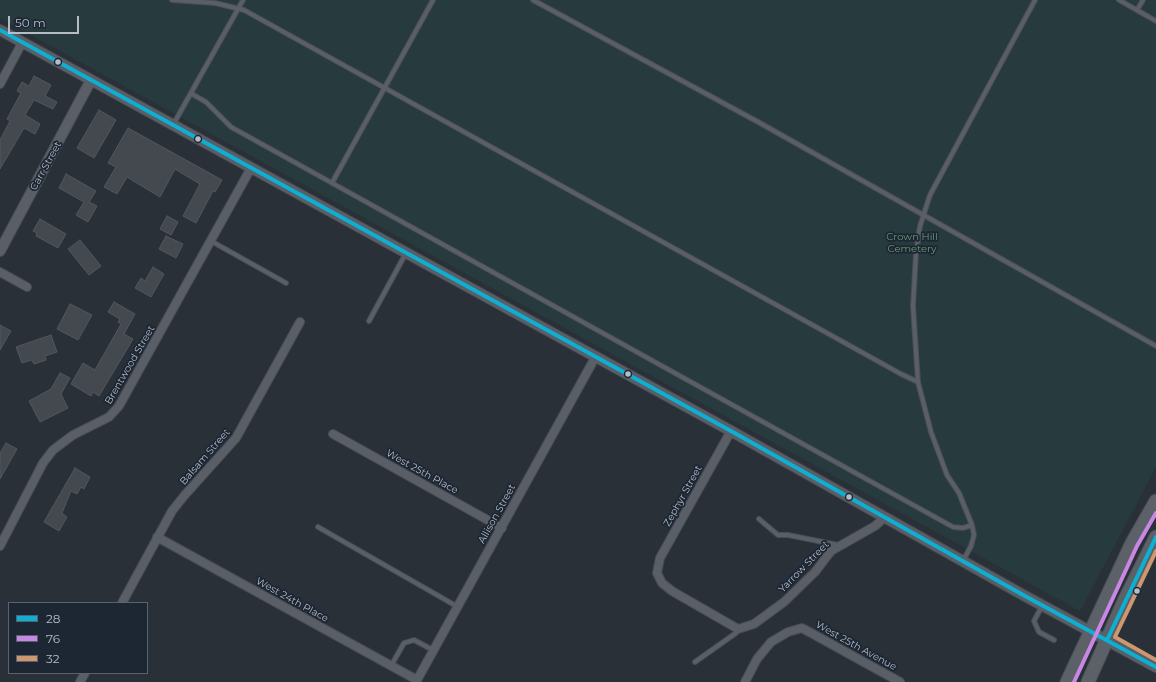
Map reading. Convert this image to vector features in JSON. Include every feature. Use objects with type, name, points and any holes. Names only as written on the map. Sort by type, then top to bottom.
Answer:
[{"type":"main road","points":[[1067,682],[1132,543],[1156,501]]},
{"type":"main road","points":[[1088,682],[1156,538]]},
{"type":"street","points":[[0,30],[731,430],[1042,606],[1156,667]]},
{"type":"street","points":[[0,84],[22,43]]},
{"type":"street","name":"Carr Street","points":[[0,251],[91,80]]},
{"type":"street","name":"Brentwood Street","points":[[0,546],[43,463],[53,450],[73,435],[109,417],[120,406],[251,168]]},
{"type":"street","points":[[0,272],[27,287]]},
{"type":"street","name":"Balsam Street","points":[[123,602],[158,537],[184,496],[236,438],[300,322]]},
{"type":"street","name":"Allison Street","points":[[417,681],[596,356]]},
{"type":"street","name":"Zephyr Street","points":[[731,430],[660,558],[657,573],[662,583],[672,591],[738,629]]},
{"type":"street","name":"West 25th Place","points":[[333,434],[502,528]]},
{"type":"street","name":"Yarrow Street","points":[[738,629],[754,624],[784,602],[815,572],[831,551],[876,526],[885,517]]},
{"type":"street","name":"West 24th Place","points":[[158,537],[417,681]]},
{"type":"street","name":"West 25th Avenue","points":[[745,682],[757,659],[771,642],[788,632],[802,628],[900,682]]},
{"type":"lane","points":[[172,0],[215,3],[239,7],[901,374],[918,382]]},
{"type":"lane","points":[[173,125],[192,94],[243,0]]},
{"type":"lane","points":[[332,183],[433,0]]},
{"type":"lane","points":[[533,0],[760,123],[1156,346]]},
{"type":"lane","points":[[962,561],[974,535],[972,525],[959,494],[947,475],[931,432],[918,382],[913,306],[916,253],[923,215],[930,195],[1035,0]]},
{"type":"lane","points":[[1119,0],[1156,21]]},
{"type":"lane","points":[[1138,10],[1143,0]]},
{"type":"lane","points":[[192,94],[206,102],[231,126],[952,526],[963,528],[972,525]]},
{"type":"lane","points":[[211,241],[286,283]]},
{"type":"lane","points":[[369,321],[406,252]]},
{"type":"lane","points":[[759,519],[778,534],[839,546]]},
{"type":"lane","points":[[318,527],[458,607]]},
{"type":"lane","points":[[1042,606],[1034,621],[1039,632],[1054,640]]},
{"type":"lane","points":[[696,662],[736,633],[738,629]]},
{"type":"lane","points":[[391,666],[404,643],[414,640],[434,650]]},
{"type":"green space","name":"Crown Hill Cemetery","points":[[0,0],[1156,0],[1156,467],[1080,611],[0,18]]},
{"type":"building","points":[[34,76],[51,85],[45,96],[57,102],[53,109],[34,100],[25,115],[40,124],[35,134],[24,128],[0,169],[0,140],[10,121],[7,119],[21,93],[17,91],[22,82],[29,86]]},
{"type":"building","points":[[99,110],[116,120],[94,158],[77,148]]},
{"type":"building","points":[[128,128],[222,180],[215,192],[213,191],[196,223],[183,216],[200,184],[175,169],[160,197],[127,177],[117,194],[104,187],[116,167],[108,163]]},
{"type":"building","points":[[66,174],[96,191],[89,202],[97,206],[88,222],[76,215],[84,202],[59,188]]},
{"type":"building","points":[[167,216],[178,222],[171,235],[160,229]]},
{"type":"building","points":[[40,219],[66,234],[58,248],[36,236],[37,233],[33,231]]},
{"type":"building","points":[[166,236],[183,244],[176,258],[159,249]]},
{"type":"building","points":[[80,240],[101,266],[89,275],[68,249]]},
{"type":"building","points":[[153,267],[164,274],[151,297],[135,288],[141,278],[145,281]]},
{"type":"building","points":[[114,302],[135,314],[124,334],[133,339],[99,396],[93,392],[91,396],[71,384],[83,363],[95,370],[121,324],[118,322],[120,319],[108,312]]},
{"type":"building","points":[[70,304],[92,315],[78,340],[57,329]]},
{"type":"building","points":[[0,325],[11,331],[0,350]]},
{"type":"building","points":[[51,335],[57,352],[45,356],[46,360],[34,364],[32,360],[22,363],[16,347]]},
{"type":"building","points":[[60,373],[70,378],[61,394],[68,408],[40,422],[29,401],[51,389]]},
{"type":"building","points":[[6,443],[17,449],[0,479],[0,453]]},
{"type":"building","points":[[75,468],[90,477],[84,489],[81,487],[77,494],[71,491],[62,513],[67,517],[59,531],[44,522]]},
{"type":"transit line","name":"28","points":[[0,30],[731,431],[1025,596],[1156,667]]},
{"type":"transit line","name":"76","points":[[1074,682],[1137,546],[1156,513]]},
{"type":"transit line","name":"28","points":[[1107,640],[1156,537]]},
{"type":"transit line","name":"32","points":[[1156,551],[1115,637],[1156,660]]}]
